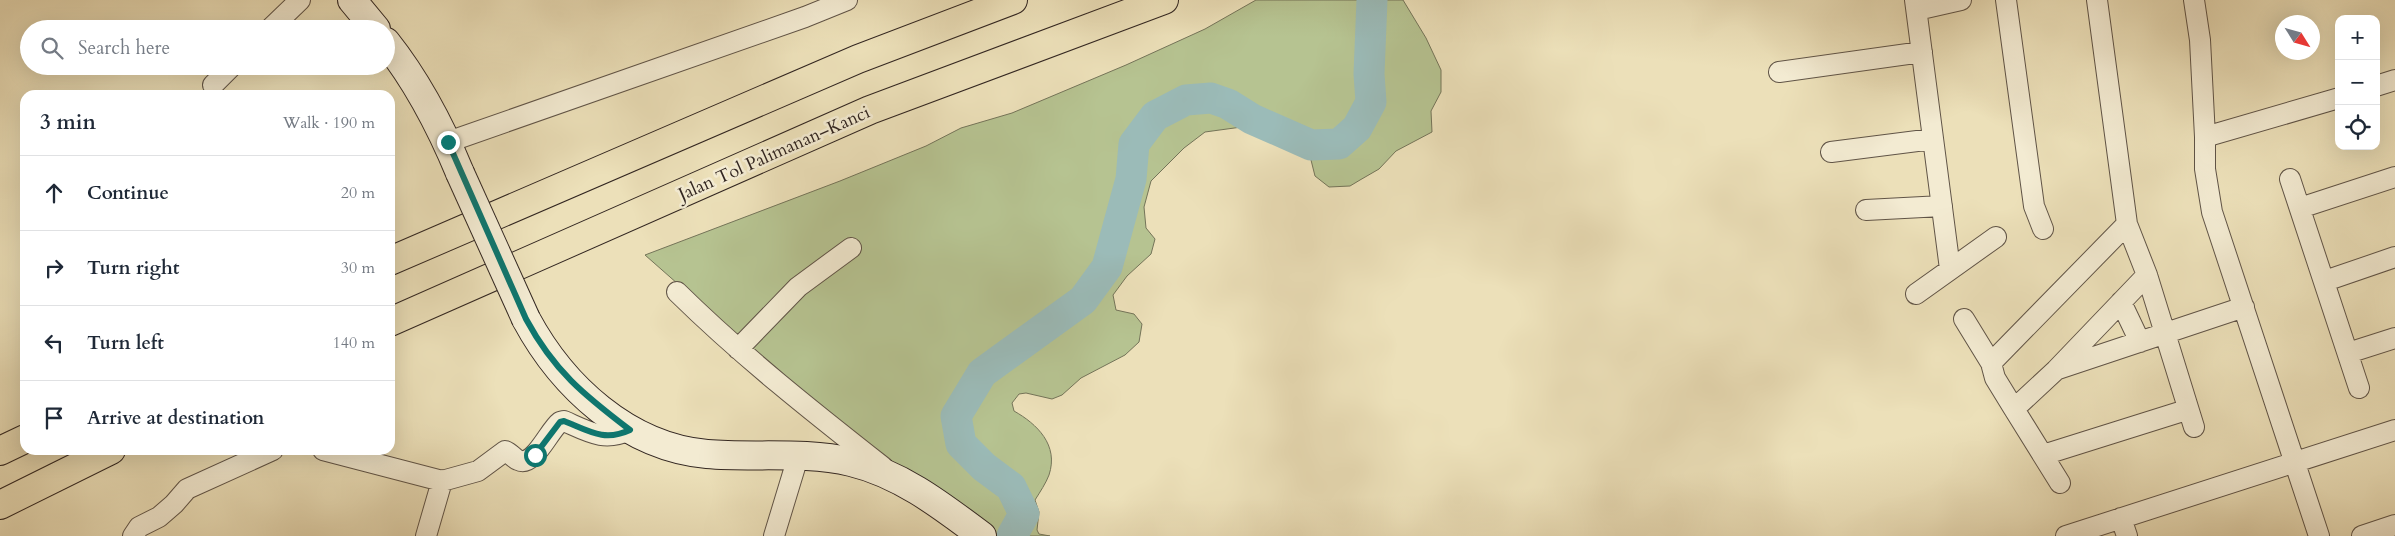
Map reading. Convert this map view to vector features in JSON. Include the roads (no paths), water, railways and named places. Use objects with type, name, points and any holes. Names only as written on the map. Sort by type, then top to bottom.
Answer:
[{"type":"highway","points":[[395,259],[858,59],[1013,0]]},
{"type":"highway","name":"Jalan Tol Palimanan–Kanci","points":[[395,320],[870,110],[1164,0]]},
{"type":"highway","points":[[0,451],[20,441]]},
{"type":"highway","points":[[0,505],[102,455]]},
{"type":"street","points":[[279,20],[300,0]]},
{"type":"street","points":[[352,0],[369,20]]},
{"type":"street","points":[[448,142],[847,0]]},
{"type":"street","points":[[1950,269],[1916,5],[1961,0]]},
{"type":"street","points":[[2006,0],[2034,206],[2043,229]]},
{"type":"street","points":[[2097,0],[2127,224],[2147,275],[2194,427]]},
{"type":"street","points":[[2194,0],[2200,40],[2205,169],[2212,212],[2319,536]]},
{"type":"street","points":[[1779,72],[1922,52]]},
{"type":"street","points":[[395,55],[409,74],[448,142],[460,173],[526,319],[541,347],[558,369],[584,394],[630,430],[660,443],[706,454],[840,460],[896,477]]},
{"type":"street","points":[[213,85],[223,75]]},
{"type":"street","points":[[2380,85],[2395,80]]},
{"type":"street","points":[[2205,137],[2335,99]]},
{"type":"street","points":[[1831,152],[1933,139]]},
{"type":"street","points":[[2300,208],[2395,177]]},
{"type":"street","points":[[2290,179],[2325,280],[2359,388]]},
{"type":"street","points":[[1866,210],[1942,206]]},
{"type":"street","points":[[1992,363],[2127,224]]},
{"type":"street","points":[[1916,294],[1996,238]]},
{"type":"street","points":[[738,348],[798,287],[851,248]]},
{"type":"street","points":[[2325,280],[2395,257]]},
{"type":"street","points":[[2014,409],[2056,370],[2147,275]]},
{"type":"street","points":[[677,292],[800,402],[896,477],[982,536]]},
{"type":"street","points":[[2121,302],[2140,342]]},
{"type":"street","points":[[2056,370],[2244,307]]},
{"type":"street","points":[[1964,319],[1992,363],[1995,378],[2060,483]]},
{"type":"street","points":[[2348,353],[2395,338]]},
{"type":"street","points":[[2043,455],[2183,411],[2187,406]]},
{"type":"street","points":[[342,455],[442,481],[486,467],[506,451],[519,461],[527,460],[535,455],[560,422],[564,421],[606,437],[617,436],[630,430]]},
{"type":"street","points":[[2066,536],[2124,527],[2295,462],[2395,430]]},
{"type":"street","points":[[133,536],[139,528],[159,517],[174,504],[187,489],[262,455]]},
{"type":"street","points":[[774,536],[798,457]]},
{"type":"street","points":[[426,536],[442,481]]},
{"type":"street","points":[[2362,536],[2395,525]]},
{"type":"waterway","points":[[1012,536],[1024,514],[1011,487],[984,467],[961,444],[956,416],[982,373],[1083,300],[1107,267],[1131,179],[1134,144],[1155,116],[1186,100],[1211,98],[1228,104],[1252,119],[1311,145],[1339,144],[1357,128],[1371,102],[1369,74],[1372,0]]}]
